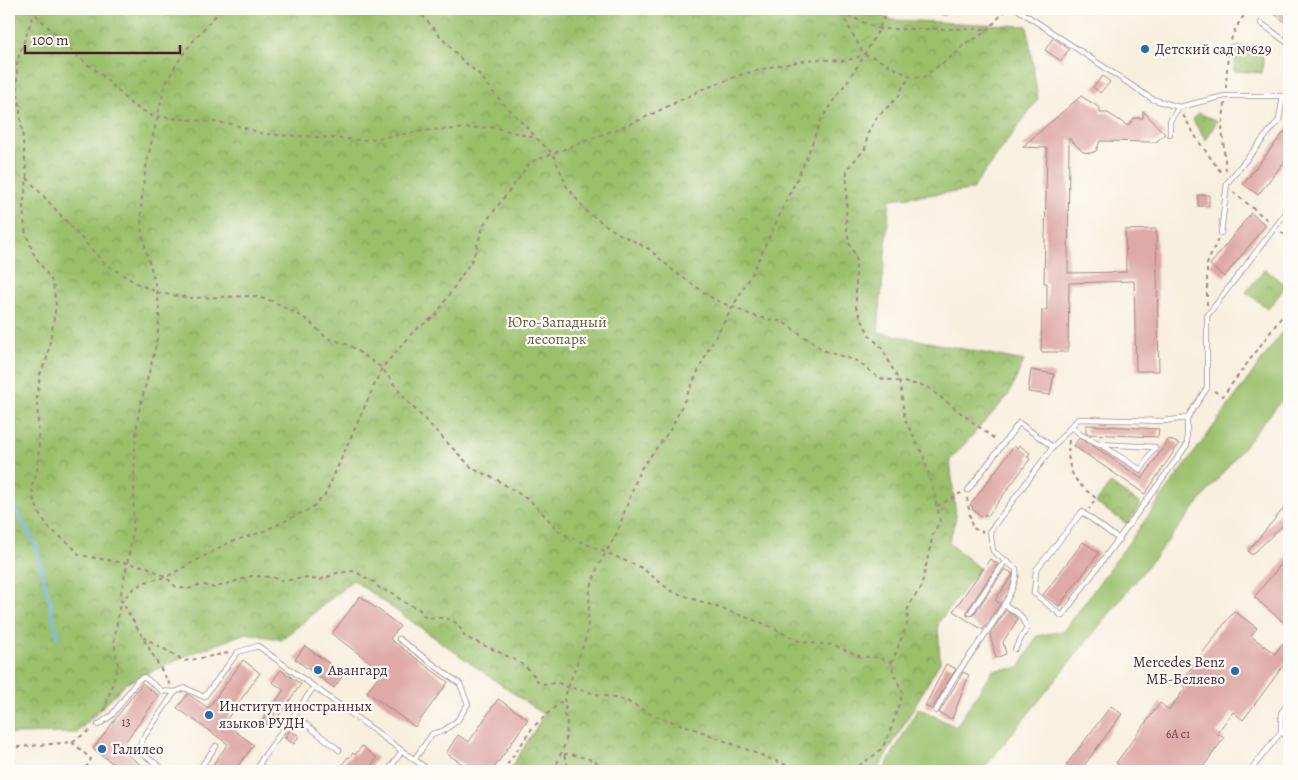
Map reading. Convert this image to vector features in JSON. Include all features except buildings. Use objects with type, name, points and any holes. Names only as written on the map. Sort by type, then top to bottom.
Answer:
[{"type":"lane","points":[[933,9],[947,13],[954,9]]},
{"type":"lane","points":[[1018,9],[1152,99],[1179,107],[1225,96],[1289,96]]},
{"type":"lane","points":[[1262,23],[1289,44]]},
{"type":"lane","points":[[1221,233],[1227,183],[1279,120],[1283,96]]},
{"type":"lane","points":[[1170,134],[1170,121],[1179,107]]},
{"type":"lane","points":[[1120,540],[1082,512],[1036,570],[1034,594],[1062,616],[1120,540],[1187,445],[1187,418],[1207,388],[1207,316],[1289,210]]},
{"type":"lane","points":[[936,711],[955,676],[1004,604],[1018,577],[1016,569],[993,551],[990,531],[1053,447],[1078,419],[1163,421],[1187,418]]},
{"type":"lane","points":[[968,490],[1019,423],[1053,447]]},
{"type":"lane","points":[[1071,426],[1080,435],[1100,444],[1140,470],[1155,447],[1100,444]]},
{"type":"lane","points":[[970,613],[1006,560]]},
{"type":"lane","points":[[1004,604],[1020,616],[1027,628],[1015,649]]},
{"type":"lane","points":[[400,639],[460,684],[468,704],[457,721],[443,731],[432,734],[414,760]]},
{"type":"lane","points":[[98,725],[112,715],[138,680],[144,678],[162,690],[175,692],[185,688],[204,697],[238,652],[258,646],[430,771]]},
{"type":"lane","points":[[257,771],[262,759],[314,687]]},
{"type":"lane","points":[[166,771],[140,752],[141,741],[175,692]]},
{"type":"lane","points":[[1250,771],[1281,732],[1281,713],[1289,702]]},
{"type":"lane","points":[[294,715],[340,750]]},
{"type":"lane","points":[[1281,732],[1289,738]]},
{"type":"lane","points":[[198,771],[216,746]]},
{"type":"lane","points":[[388,771],[402,751]]},
{"type":"lane","points":[[260,766],[268,771]]},
{"type":"path","points":[[30,9],[61,42],[103,76],[131,104],[152,116],[158,115],[232,124],[264,134],[364,140],[431,130],[493,127],[536,138]]},
{"type":"path","points":[[35,9],[17,62],[17,83],[27,178],[23,206],[25,230],[33,253],[53,283],[56,306],[47,358],[40,374],[37,398],[39,449],[37,474],[32,484],[33,497],[40,515],[50,530],[72,546],[79,555],[147,567],[166,578],[176,587],[188,589],[202,584],[214,588],[252,576],[271,577],[284,581],[303,578],[320,580],[338,573],[355,572],[375,582],[380,589],[395,594],[401,601],[410,603],[419,609],[425,617],[450,618],[460,627],[464,636],[520,662],[535,674],[537,680],[547,684],[556,682],[567,687],[627,701],[654,716],[687,726],[801,771]]},
{"type":"path","points":[[175,692],[120,598],[133,526],[138,418],[148,371],[156,349],[159,293],[144,239],[141,217],[144,182],[158,115],[169,77],[192,41],[222,9]]},
{"type":"path","points":[[417,9],[440,37],[462,60],[479,74],[496,96],[553,154],[567,187],[588,213],[616,232],[649,249],[675,272],[715,300],[757,317],[783,322],[825,351],[856,361],[878,378],[926,386],[986,431],[1001,445]]},
{"type":"path","points":[[833,9],[879,28],[990,29]]},
{"type":"path","points":[[570,771],[564,754],[567,722],[564,714],[566,706],[564,699],[587,636],[590,590],[598,566],[616,535],[640,470],[671,429],[709,348],[756,266],[804,164],[821,120],[864,55],[887,9]]},
{"type":"path","points":[[9,748],[72,742],[98,725],[110,696],[118,666],[114,642],[122,601],[132,590],[145,582],[166,578],[230,542],[262,532],[312,508],[325,495],[382,368],[414,332],[436,315],[473,258],[484,224],[531,162],[640,120],[703,89],[740,75],[814,59],[845,60],[864,55],[875,58],[910,77],[923,78],[933,68],[957,55],[965,43],[976,39],[990,29],[1005,10],[1008,9]]},
{"type":"path","points":[[1227,183],[1222,127],[1229,45],[1236,25],[1249,9]]},
{"type":"path","points":[[841,13],[864,55]]},
{"type":"path","points":[[853,771],[859,764],[881,749],[887,738],[903,693],[893,672],[892,662],[908,622],[907,611],[921,588],[933,534],[940,521],[923,455],[905,420],[900,383],[882,348],[869,335],[856,307],[856,257],[848,243],[846,223],[847,169],[865,149],[868,133],[876,117],[899,96],[903,86],[910,77]]},
{"type":"path","points":[[1179,107],[1199,142],[1234,194],[1289,238]]},
{"type":"path","points":[[27,178],[104,263],[136,283],[159,293],[191,298],[253,296],[272,301],[306,319],[327,338],[349,345],[382,368],[406,400],[473,470],[494,478],[532,502],[561,533],[642,568],[671,591],[765,624],[801,642],[834,645],[861,657],[874,657],[892,662]]},
{"type":"path","points":[[1207,316],[1207,264],[1221,233]]},
{"type":"path","points":[[1207,388],[1223,396],[1289,307]]},
{"type":"path","points":[[1071,426],[1068,454],[1076,482],[1096,498],[1085,515]]},
{"type":"path","points":[[937,507],[968,490]]},
{"type":"path","points":[[968,490],[967,504],[972,528],[980,532],[990,531]]},
{"type":"path","points":[[141,636],[185,661],[238,652]]},
{"type":"path","points":[[503,771],[533,727],[564,699]]},
{"type":"path","points":[[72,742],[91,759],[84,771]]},
{"type":"path","points":[[554,771],[564,750]]},
{"type":"path","points":[[564,754],[574,754],[596,762],[602,770],[613,771]]},
{"type":"green space","name":"Юго-Западный лесопарк","points":[[9,9],[867,9],[891,20],[1027,26],[1038,99],[972,190],[890,199],[878,332],[1024,361],[1008,396],[950,460],[956,517],[949,543],[980,569],[938,623],[940,662],[877,771],[509,771],[544,715],[353,580],[282,640],[246,633],[186,656],[125,684],[77,733],[9,734]]},
{"type":"green space","points":[[1236,46],[1264,47],[1262,73],[1234,71]]},
{"type":"green space","points":[[1199,113],[1217,121],[1206,140],[1192,119]]},
{"type":"green space","points":[[1265,269],[1286,286],[1268,309],[1246,292]]},
{"type":"green space","points":[[1289,323],[1289,391],[982,771],[883,771],[918,708],[956,727],[993,670],[1019,668],[1037,636],[1064,631]]},
{"type":"green space","points":[[1110,483],[1141,504],[1127,524],[1096,503]]},
{"type":"waterway","points":[[9,316],[9,322]]},
{"type":"waterway","points":[[9,498],[36,546],[58,637]]},
{"type":"place","name":"Детский сад №629","points":[[1145,49]]},
{"type":"place","name":"Авангард","points":[[318,670]]},
{"type":"place","name":"Mercedes Benz МБ-Беляево","points":[[1235,671]]},
{"type":"place","name":"Институт иностранных языков РУДН","points":[[209,715]]},
{"type":"place","name":"Галилео","points":[[102,749]]}]
